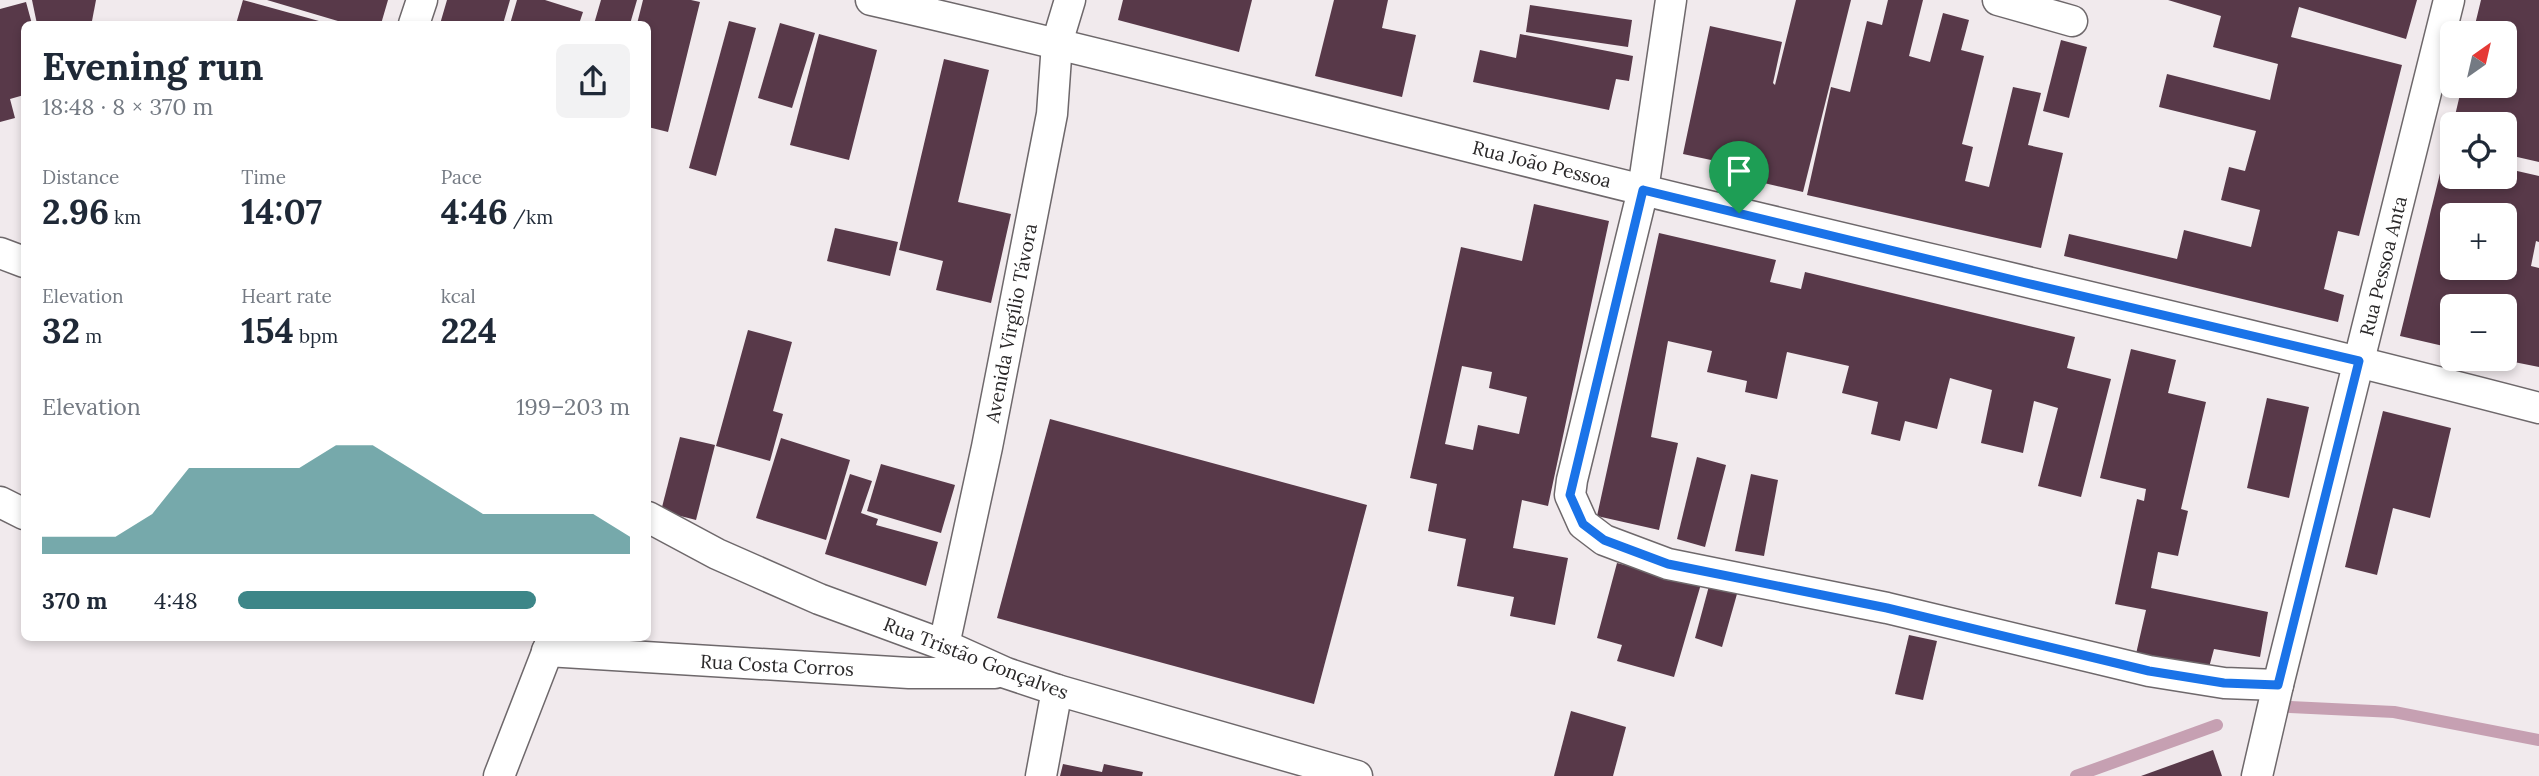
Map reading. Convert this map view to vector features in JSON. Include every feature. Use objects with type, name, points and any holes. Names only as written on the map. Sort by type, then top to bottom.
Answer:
[{"type":"street","points":[[415,21],[422,0]]},
{"type":"street","name":"Rua João Pessoa","points":[[871,0],[1057,43],[2026,283],[2359,361],[2539,408]]},
{"type":"street","name":"Avenida Virgílio Távora","points":[[944,645],[987,447],[1052,114],[1057,43],[1070,0]]},
{"type":"street","points":[[1671,0],[1643,190],[1572,480],[1570,495],[1583,524],[1604,540],[1668,564],[1887,608],[2149,671],[2224,683],[2278,685]]},
{"type":"street","points":[[1998,0],[2072,21]]},
{"type":"street","name":"Rua Pessoa Anta","points":[[2257,776],[2449,0]]},
{"type":"street","points":[[0,254],[21,261]]},
{"type":"street","points":[[0,502],[21,512]]},
{"type":"street","name":"Rua Tristão Gonçalves","points":[[651,519],[717,554],[819,599],[944,645],[1006,673],[1058,691],[1357,776]]},
{"type":"street","points":[[499,776],[550,644]]},
{"type":"street","name":"Rua Costa Corros","points":[[550,644],[909,673],[1006,673]]},
{"type":"street","points":[[1041,776],[1058,691]]},
{"type":"building","points":[[32,0],[96,0],[92,21],[36,21]]},
{"type":"building","points":[[243,0],[319,21],[237,21]]},
{"type":"building","points":[[267,0],[388,0],[382,21],[338,21]]},
{"type":"building","points":[[447,0],[510,0],[504,21],[441,21]]},
{"type":"building","points":[[517,0],[545,0],[583,12],[580,21],[511,21]]},
{"type":"building","points":[[601,0],[637,0],[631,21],[595,21]]},
{"type":"building","points":[[643,0],[700,2],[668,132],[651,128],[651,21],[638,21]]},
{"type":"building","points":[[1123,0],[1252,0],[1239,52],[1118,20]]},
{"type":"building","points":[[1334,0],[1388,0],[1382,28],[1416,35],[1402,97],[1315,76]]},
{"type":"building","points":[[1796,0],[1851,0],[1803,192],[1751,180],[1753,169],[1683,154],[1710,26],[1782,42],[1773,83],[1775,85]]},
{"type":"building","points":[[1888,0],[1923,0],[1909,56],[1930,62],[1943,13],[1969,20],[1961,50],[1984,56],[1962,144],[1973,147],[1965,181],[1989,187],[2013,87],[2041,93],[2028,145],[2063,153],[2041,248],[1807,195],[1831,87],[1850,92],[1867,21],[1882,25]]},
{"type":"building","points":[[2168,0],[2417,0],[2406,39],[2299,7],[2291,37],[2402,65],[2359,236],[2338,231],[2324,289],[2344,295],[2338,322],[2064,256],[2069,234],[2177,259],[2184,230],[2251,247],[2260,210],[2221,200],[2229,167],[2245,171],[2256,131],[2159,107],[2167,74],[2270,100],[2278,64],[2213,47],[2221,16]]},
{"type":"building","points":[[2481,0],[2539,0],[2539,162],[2517,157],[2517,112],[2456,112],[2459,98],[2517,98],[2517,21],[2476,21]]},
{"type":"building","points":[[26,2],[31,21],[21,21],[21,96],[10,99],[15,118],[0,122],[0,9]]},
{"type":"building","points":[[1530,5],[1632,20],[1628,47],[1526,32]]},
{"type":"building","points":[[729,21],[756,28],[716,176],[689,168]]},
{"type":"building","points":[[780,23],[815,33],[792,108],[758,98]]},
{"type":"building","points":[[819,34],[877,50],[849,160],[790,145]]},
{"type":"building","points":[[1520,34],[1633,56],[1629,81],[1616,79],[1609,110],[1473,82],[1480,50],[1516,58]]},
{"type":"building","points":[[2061,40],[2087,47],[2069,118],[2043,111]]},
{"type":"building","points":[[944,59],[989,70],[958,202],[1011,214],[991,303],[936,290],[943,261],[899,250]]},
{"type":"building","points":[[2517,171],[2539,176],[2539,242],[2536,241],[2531,266],[2539,268],[2539,367],[2517,363],[2517,294],[2440,294],[2440,345],[2400,336],[2440,173],[2440,189],[2517,189]]},
{"type":"building","points":[[1534,204],[1609,221],[1548,506],[1522,500],[1513,548],[1568,558],[1555,625],[1510,616],[1514,597],[1457,586],[1466,539],[1428,531],[1437,484],[1410,478],[1461,247],[1522,261]],"holes":[[[1462,366],[1492,372],[1489,388],[1527,397],[1519,434],[1478,425],[1473,450],[1445,444]]]},
{"type":"building","points":[[835,228],[898,242],[890,276],[827,261]]},
{"type":"building","points":[[1659,233],[1776,260],[1770,282],[1801,289],[1805,272],[2075,337],[2067,368],[2111,379],[2081,497],[2038,486],[2058,408],[2034,401],[2023,453],[1981,443],[1992,390],[1950,378],[1937,429],[1905,421],[1900,441],[1871,434],[1878,402],[1842,393],[1849,366],[1787,352],[1777,399],[1745,392],[1747,381],[1707,372],[1712,351],[1668,341],[1651,437],[1678,443],[1659,530],[1597,516]]},
{"type":"building","points":[[748,330],[792,342],[773,411],[783,414],[770,461],[716,446]]},
{"type":"building","points":[[2131,349],[2176,360],[2168,393],[2206,402],[2181,509],[2188,511],[2178,556],[2158,552],[2151,588],[2268,612],[2260,657],[2214,649],[2208,671],[2136,654],[2146,610],[2115,604],[2137,499],[2144,501],[2146,489],[2100,478]]},
{"type":"building","points":[[2267,398],[2309,407],[2289,498],[2247,488]]},
{"type":"building","points":[[2383,411],[2451,428],[2430,518],[2393,508],[2377,575],[2345,567]]},
{"type":"building","points":[[1050,419],[1367,505],[1314,704],[997,618]]},
{"type":"building","points":[[680,437],[715,445],[696,520],[661,511]]},
{"type":"building","points":[[781,438],[850,460],[826,540],[756,518]]},
{"type":"building","points":[[1697,457],[1726,465],[1705,547],[1677,539]]},
{"type":"building","points":[[881,464],[955,485],[941,533],[867,511]]},
{"type":"building","points":[[850,474],[872,481],[861,513],[878,519],[876,525],[938,542],[926,586],[825,554]]},
{"type":"building","points":[[1751,474],[1778,480],[1764,556],[1735,551]]},
{"type":"building","points":[[1617,563],[1701,584],[1674,677],[1617,661],[1622,645],[1597,638]]},
{"type":"building","points":[[1709,586],[1737,594],[1722,647],[1695,638]]},
{"type":"building","points":[[1909,635],[1937,641],[1923,700],[1895,694]]},
{"type":"building","points":[[1571,711],[1626,727],[1613,776],[1554,776]]},
{"type":"building","points":[[2213,750],[2222,776],[2141,776]]},
{"type":"building","points":[[1063,764],[1102,772],[1104,764],[1143,772],[1142,776],[1060,776]]},
{"type":"waterway","points":[[2290,707],[2394,712],[2539,740]]},
{"type":"waterway","points":[[2076,776],[2217,725]]},
{"type":"route","points":[[1643,190],[1739,213],[2359,361],[2278,685],[2224,683],[2149,671],[1887,608],[1668,564],[1604,540],[1583,524],[1570,495],[1572,480],[1643,190]]}]
